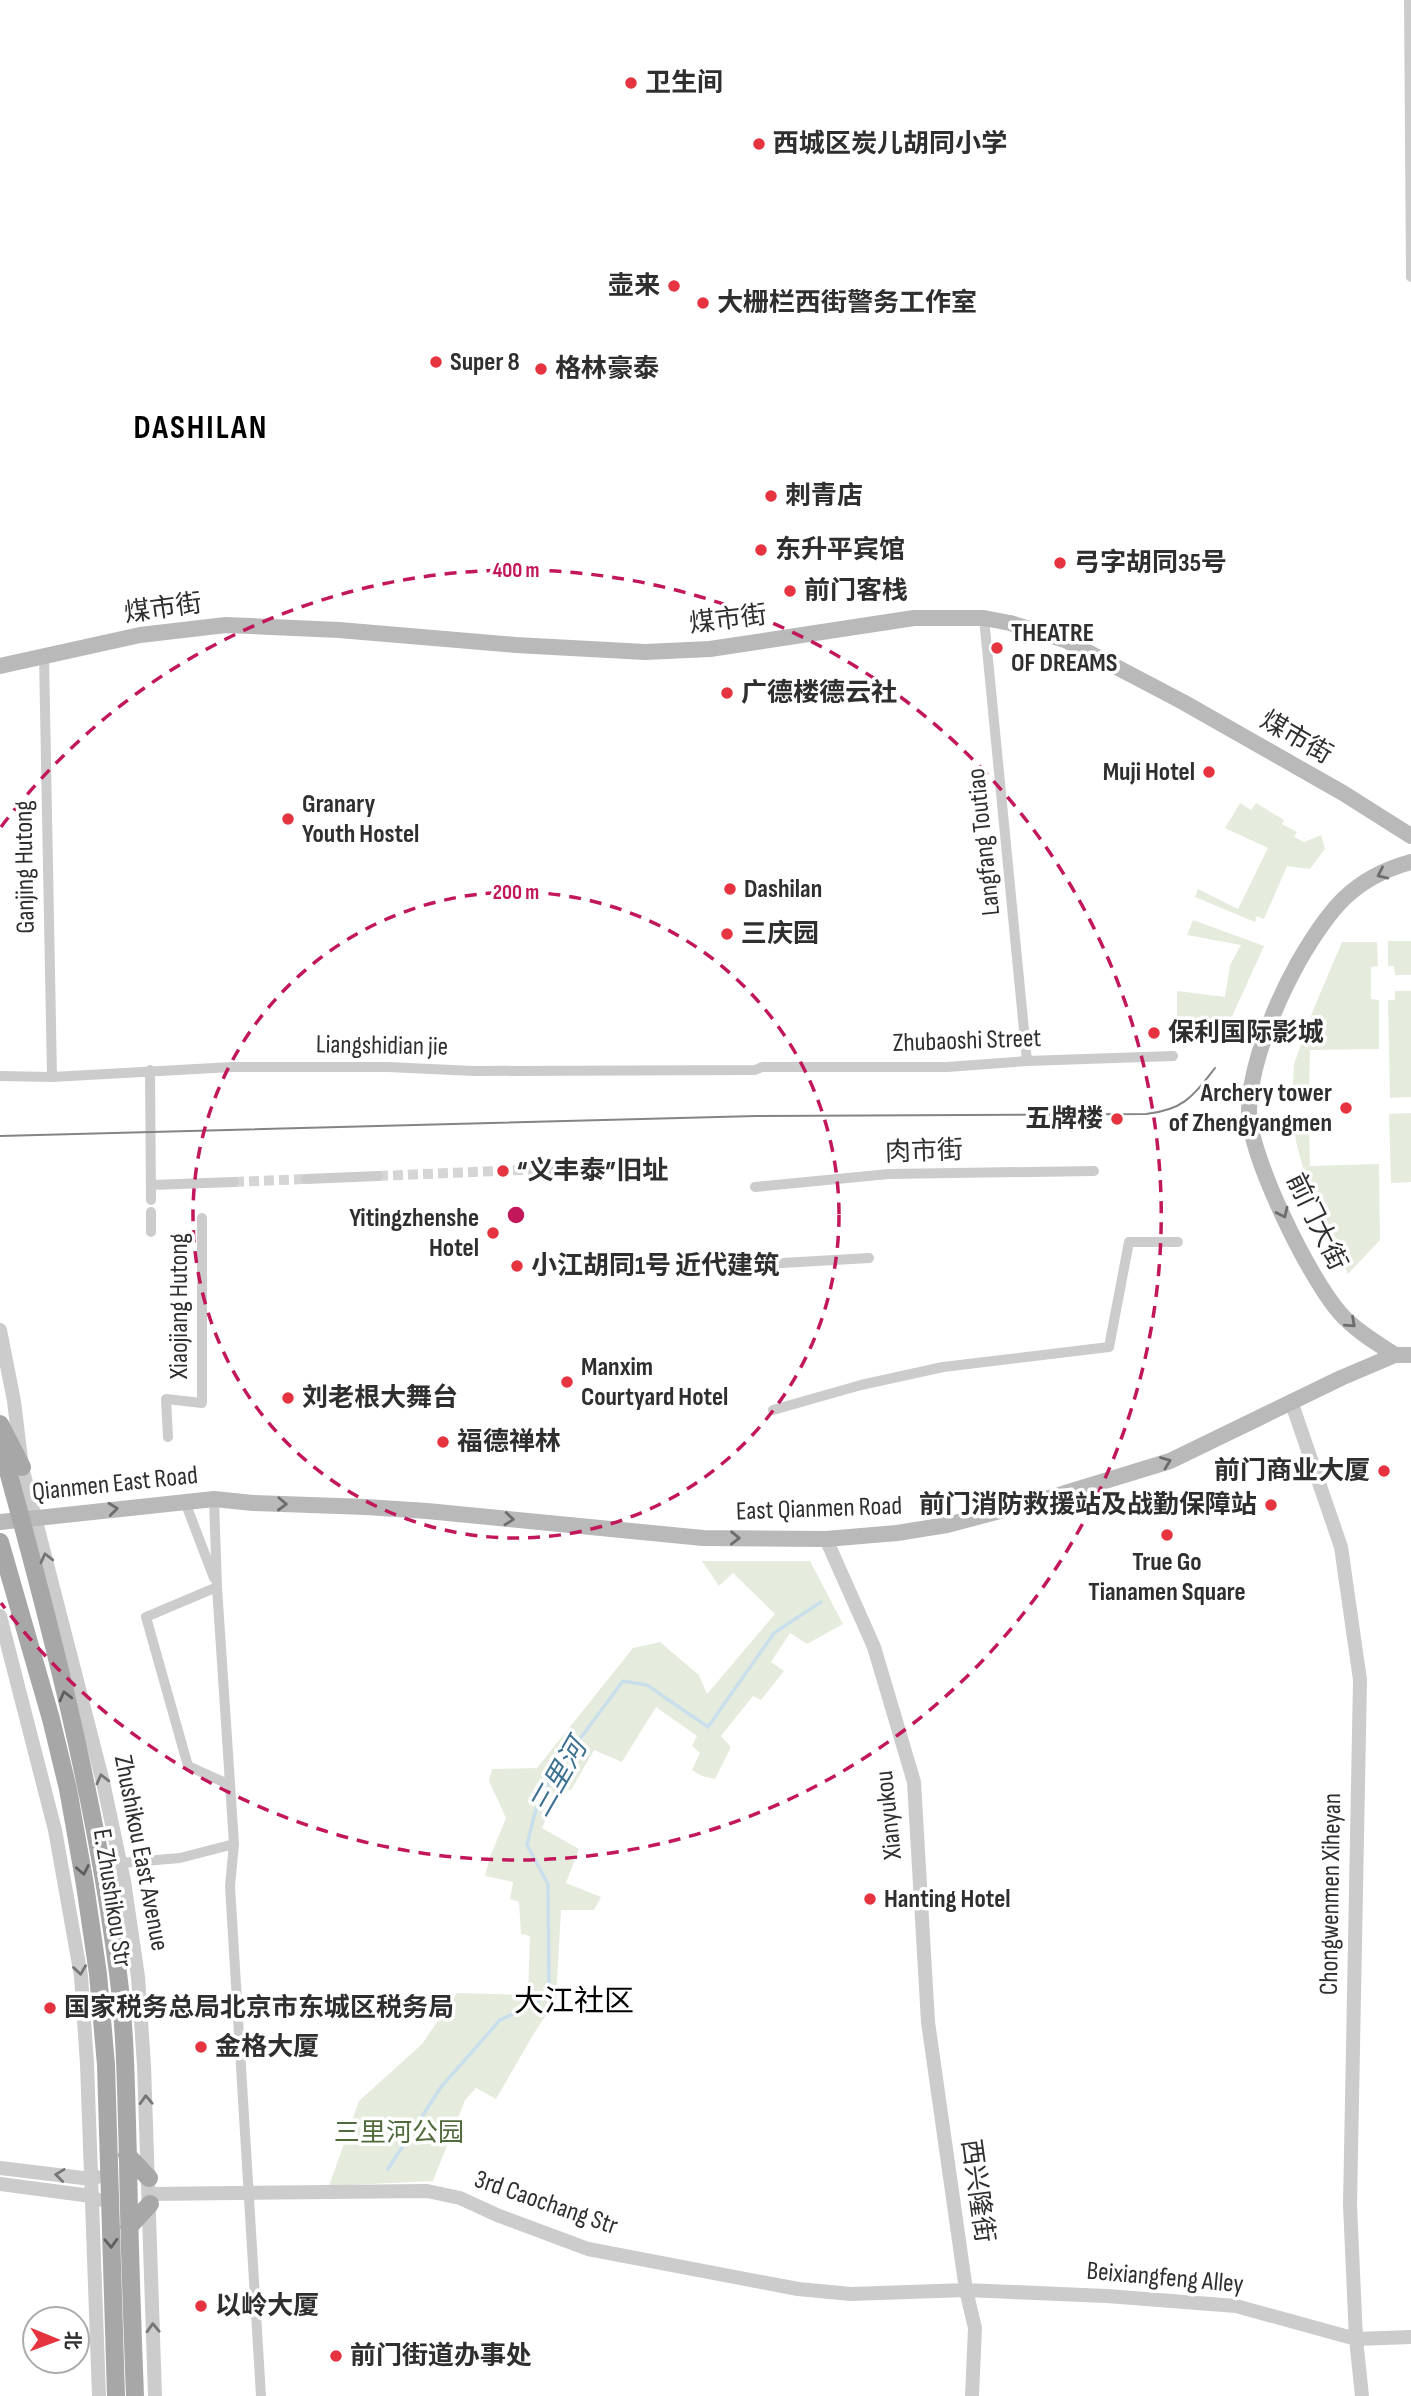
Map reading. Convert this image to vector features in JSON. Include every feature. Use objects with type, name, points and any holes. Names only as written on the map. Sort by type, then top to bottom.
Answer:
[{"type":"main road","name":"煤市街","points":[[0,666],[140,635],[226,625],[339,629],[645,652],[716,648],[914,618],[984,618],[1065,640],[1184,702],[1343,793],[1411,836]]},
{"type":"main road","name":"前门大街","points":[[1403,1355],[1365,1335],[1346,1320],[1322,1290],[1301,1252],[1255,1150],[1249,1113],[1251,1083],[1263,1041],[1293,971],[1318,929],[1335,907],[1355,888],[1379,874],[1411,862]]},
{"type":"main road","name":"East Qianmen Road","points":[[214,1499],[427,1511],[703,1538],[826,1539],[897,1533],[947,1525],[1102,1483],[1170,1461],[1292,1401],[1403,1355]]},
{"type":"main road","points":[[0,1424],[22,1467]]},
{"type":"main road","name":"Zhushikou East Avenue","points":[[0,1442],[28,1518],[34,1572],[78,1752],[106,1884],[119,1976],[126,2065],[135,2396]]},
{"type":"main road","name":"Qianmen East Road","points":[[0,1522],[214,1499]]},
{"type":"main road","name":"E. Zhushikou Str","points":[[0,1542],[51,1719],[68,1789],[98,1974],[105,2052],[116,2396]]},
{"type":"main road","points":[[9,1576],[34,1572]]},
{"type":"main road","points":[[127,2155],[149,2192],[130,2227]]},
{"type":"street","points":[[1409,0],[1411,277]]},
{"type":"street","name":"Langfang Toutiao","points":[[984,618],[1027,1061]]},
{"type":"street","name":"Ganjing Hutong","points":[[44,656],[52,1077]]},
{"type":"street","name":"Zhubaoshi Street","points":[[762,1067],[947,1067],[1027,1061],[1173,1056]]},
{"type":"street","name":"Liangshidian jie","points":[[0,1076],[52,1077],[150,1070],[258,1067],[388,1067],[474,1071],[755,1070],[762,1067]]},
{"type":"street","points":[[150,1070],[151,1200]]},
{"type":"street","name":"肉市街","points":[[755,1187],[889,1174],[1094,1171]]},
{"type":"street","points":[[306,1179],[378,1176]]},
{"type":"street","points":[[151,1185],[233,1182]]},
{"type":"street","points":[[150,1232],[151,1212]]},
{"type":"street","name":"Xiaojiang Hutong","points":[[168,1437],[166,1399],[202,1403],[202,1218]]},
{"type":"street","points":[[773,1410],[861,1385],[943,1367],[1109,1347],[1129,1242],[1178,1242]]},
{"type":"street","points":[[765,1264],[869,1258]]},
{"type":"street","name":"Zhushikou East Avenue","points":[[0,1330],[14,1401],[28,1518],[100,1769],[121,1863],[138,1977],[149,2192],[155,2396]]},
{"type":"street","name":"Chongwenmen Xiheyan","points":[[1292,1401],[1341,1547],[1360,1680],[1350,2206],[1356,2339],[1362,2396]]},
{"type":"street","points":[[214,1499],[234,1844],[230,1886],[261,2396]]},
{"type":"street","points":[[185,1502],[217,1587]]},
{"type":"street","name":"Xianyukou","points":[[826,1539],[874,1647],[914,1782],[925,1986],[939,2099]]},
{"type":"street","points":[[217,1587],[146,1616],[188,1766],[230,1785]]},
{"type":"street","points":[[0,1616],[55,1830],[81,1976],[87,2064],[99,2396]]},
{"type":"street","points":[[121,1863],[180,1858],[234,1844]]},
{"type":"street","name":"西兴隆街","points":[[939,2099],[966,2290],[975,2328],[972,2396]]},
{"type":"street","points":[[0,2168],[90,2179],[98,2177],[105,2170],[109,2159]]},
{"type":"street","points":[[0,2184],[91,2196],[100,2201],[110,2213]]},
{"type":"street","name":"3rd Caochang Str","points":[[149,2192],[427,2191],[460,2198],[497,2215],[589,2249],[798,2289],[851,2294],[966,2290]]},
{"type":"street","name":"Beixiangfeng Alley","points":[[966,2290],[1107,2296],[1236,2306],[1356,2339],[1411,2337]]},
{"type":"green space","points":[[1240,803],[1251,810],[1256,803],[1284,820],[1282,824],[1297,832],[1294,837],[1304,842],[1321,835],[1325,849],[1310,869],[1287,866],[1264,919],[1257,916],[1255,922],[1195,897],[1198,889],[1238,909],[1268,848],[1225,828]]},
{"type":"green space","points":[[1193,920],[1264,946],[1230,1021],[1177,1021],[1177,991],[1225,997],[1230,965],[1241,945],[1187,935]]},
{"type":"green space","points":[[1388,941],[1411,941],[1411,975],[1395,975],[1394,966],[1388,966]]},
{"type":"green space","points":[[1342,942],[1377,942],[1378,966],[1371,967],[1371,999],[1379,1000],[1379,1049],[1310,1050],[1309,1100],[1292,1100],[1294,1064]]},
{"type":"green space","points":[[1395,991],[1411,991],[1411,1097],[1390,1098],[1388,1000],[1395,1000]]},
{"type":"green space","points":[[1411,1113],[1411,1182],[1391,1183],[1389,1114]]},
{"type":"green space","points":[[1292,1116],[1309,1116],[1310,1166],[1379,1164],[1380,1240],[1348,1274],[1306,1177]]},
{"type":"green space","name":"三里河公园","points":[[702,1561],[810,1561],[843,1624],[807,1644],[790,1633],[771,1662],[784,1671],[761,1700],[753,1696],[721,1736],[731,1747],[715,1779],[692,1770],[700,1753],[692,1746],[697,1736],[656,1707],[622,1762],[594,1750],[571,1790],[559,1788],[542,1828],[579,1849],[566,1883],[601,1897],[594,1910],[561,1910],[556,2000],[496,2099],[476,2088],[465,2100],[433,2181],[329,2186],[359,2101],[422,2044],[457,1993],[528,1995],[530,1936],[521,1934],[519,1902],[510,1899],[513,1882],[485,1876],[506,1818],[489,1781],[492,1769],[537,1768],[633,1648],[660,1642],[699,1675],[707,1694],[775,1614],[733,1573],[719,1586]]},
{"type":"waterway","name":"三里河","points":[[388,2169],[441,2087],[500,2020],[531,2006],[546,1995],[549,1985],[548,1884],[527,1845],[534,1816],[540,1798],[556,1771],[623,1681],[647,1685],[708,1727],[774,1633],[821,1602]]},
{"type":"tunnel","points":[[378,1176],[545,1169]]},
{"type":"tunnel","points":[[234,1182],[306,1179]]},
{"type":"tram line","points":[[0,1136],[756,1116],[1146,1114],[1179,1105],[1215,1068]]},
{"type":"place","name":"卫生间","points":[[631,83]]},
{"type":"place","name":"西城区炭儿胡同小学","points":[[759,144]]},
{"type":"place","name":"壶来","points":[[674,286]]},
{"type":"place","name":"大栅栏西街警务工作室","points":[[703,303]]},
{"type":"place","name":"Super 8","points":[[436,362]]},
{"type":"place","name":"格林豪泰","points":[[541,369]]},
{"type":"place","name":"刺青店","points":[[771,496]]},
{"type":"place","name":"东升平宾馆","points":[[761,550]]},
{"type":"place","name":"弓字胡同35号","points":[[1060,563]]},
{"type":"place","name":"前门客栈","points":[[790,591]]},
{"type":"place","name":"THEATRE OF DREAMS","points":[[997,648]]},
{"type":"place","name":"广德楼德云社","points":[[727,693]]},
{"type":"place","name":"Muji Hotel","points":[[1209,772]]},
{"type":"place","name":"Granary Youth Hostel","points":[[288,819]]},
{"type":"place","name":"Dashilan","points":[[730,889]]},
{"type":"place","name":"三庆园","points":[[727,934]]},
{"type":"place","name":"保利国际影城","points":[[1154,1033]]},
{"type":"place","name":"Archery tower of Zhengyangmen","points":[[1346,1108]]},
{"type":"place","name":"五牌楼","points":[[1117,1119]]},
{"type":"place","name":"“义丰泰”旧址","points":[[503,1171]]},
{"type":"place","name":"Yitingzhenshe Hotel","points":[[493,1233]]},
{"type":"place","name":"小江胡同1号 近代建筑","points":[[517,1266]]},
{"type":"place","name":"Manxim Courtyard Hotel","points":[[567,1382]]},
{"type":"place","name":"刘老根大舞台","points":[[288,1398]]},
{"type":"place","name":"福德禅林","points":[[443,1442]]},
{"type":"place","name":"前门商业大厦","points":[[1384,1471]]},
{"type":"place","name":"前门消防救援站及战勤保障站","points":[[1271,1505]]},
{"type":"place","name":"True Go Tianamen Square","points":[[1167,1535]]},
{"type":"place","name":"Hanting Hotel","points":[[870,1899]]},
{"type":"place","name":"国家税务总局北京市东城区税务局","points":[[50,2008]]},
{"type":"place","name":"金格大厦","points":[[201,2047]]},
{"type":"place","name":"以岭大厦","points":[[201,2306]]},
{"type":"place","name":"前门街道办事处","points":[[336,2356]]},
{"type":"district","name":"DASHILAN","points":[[201,428]]},
{"type":"district","name":"大江社区","points":[[574,2002]]}]
